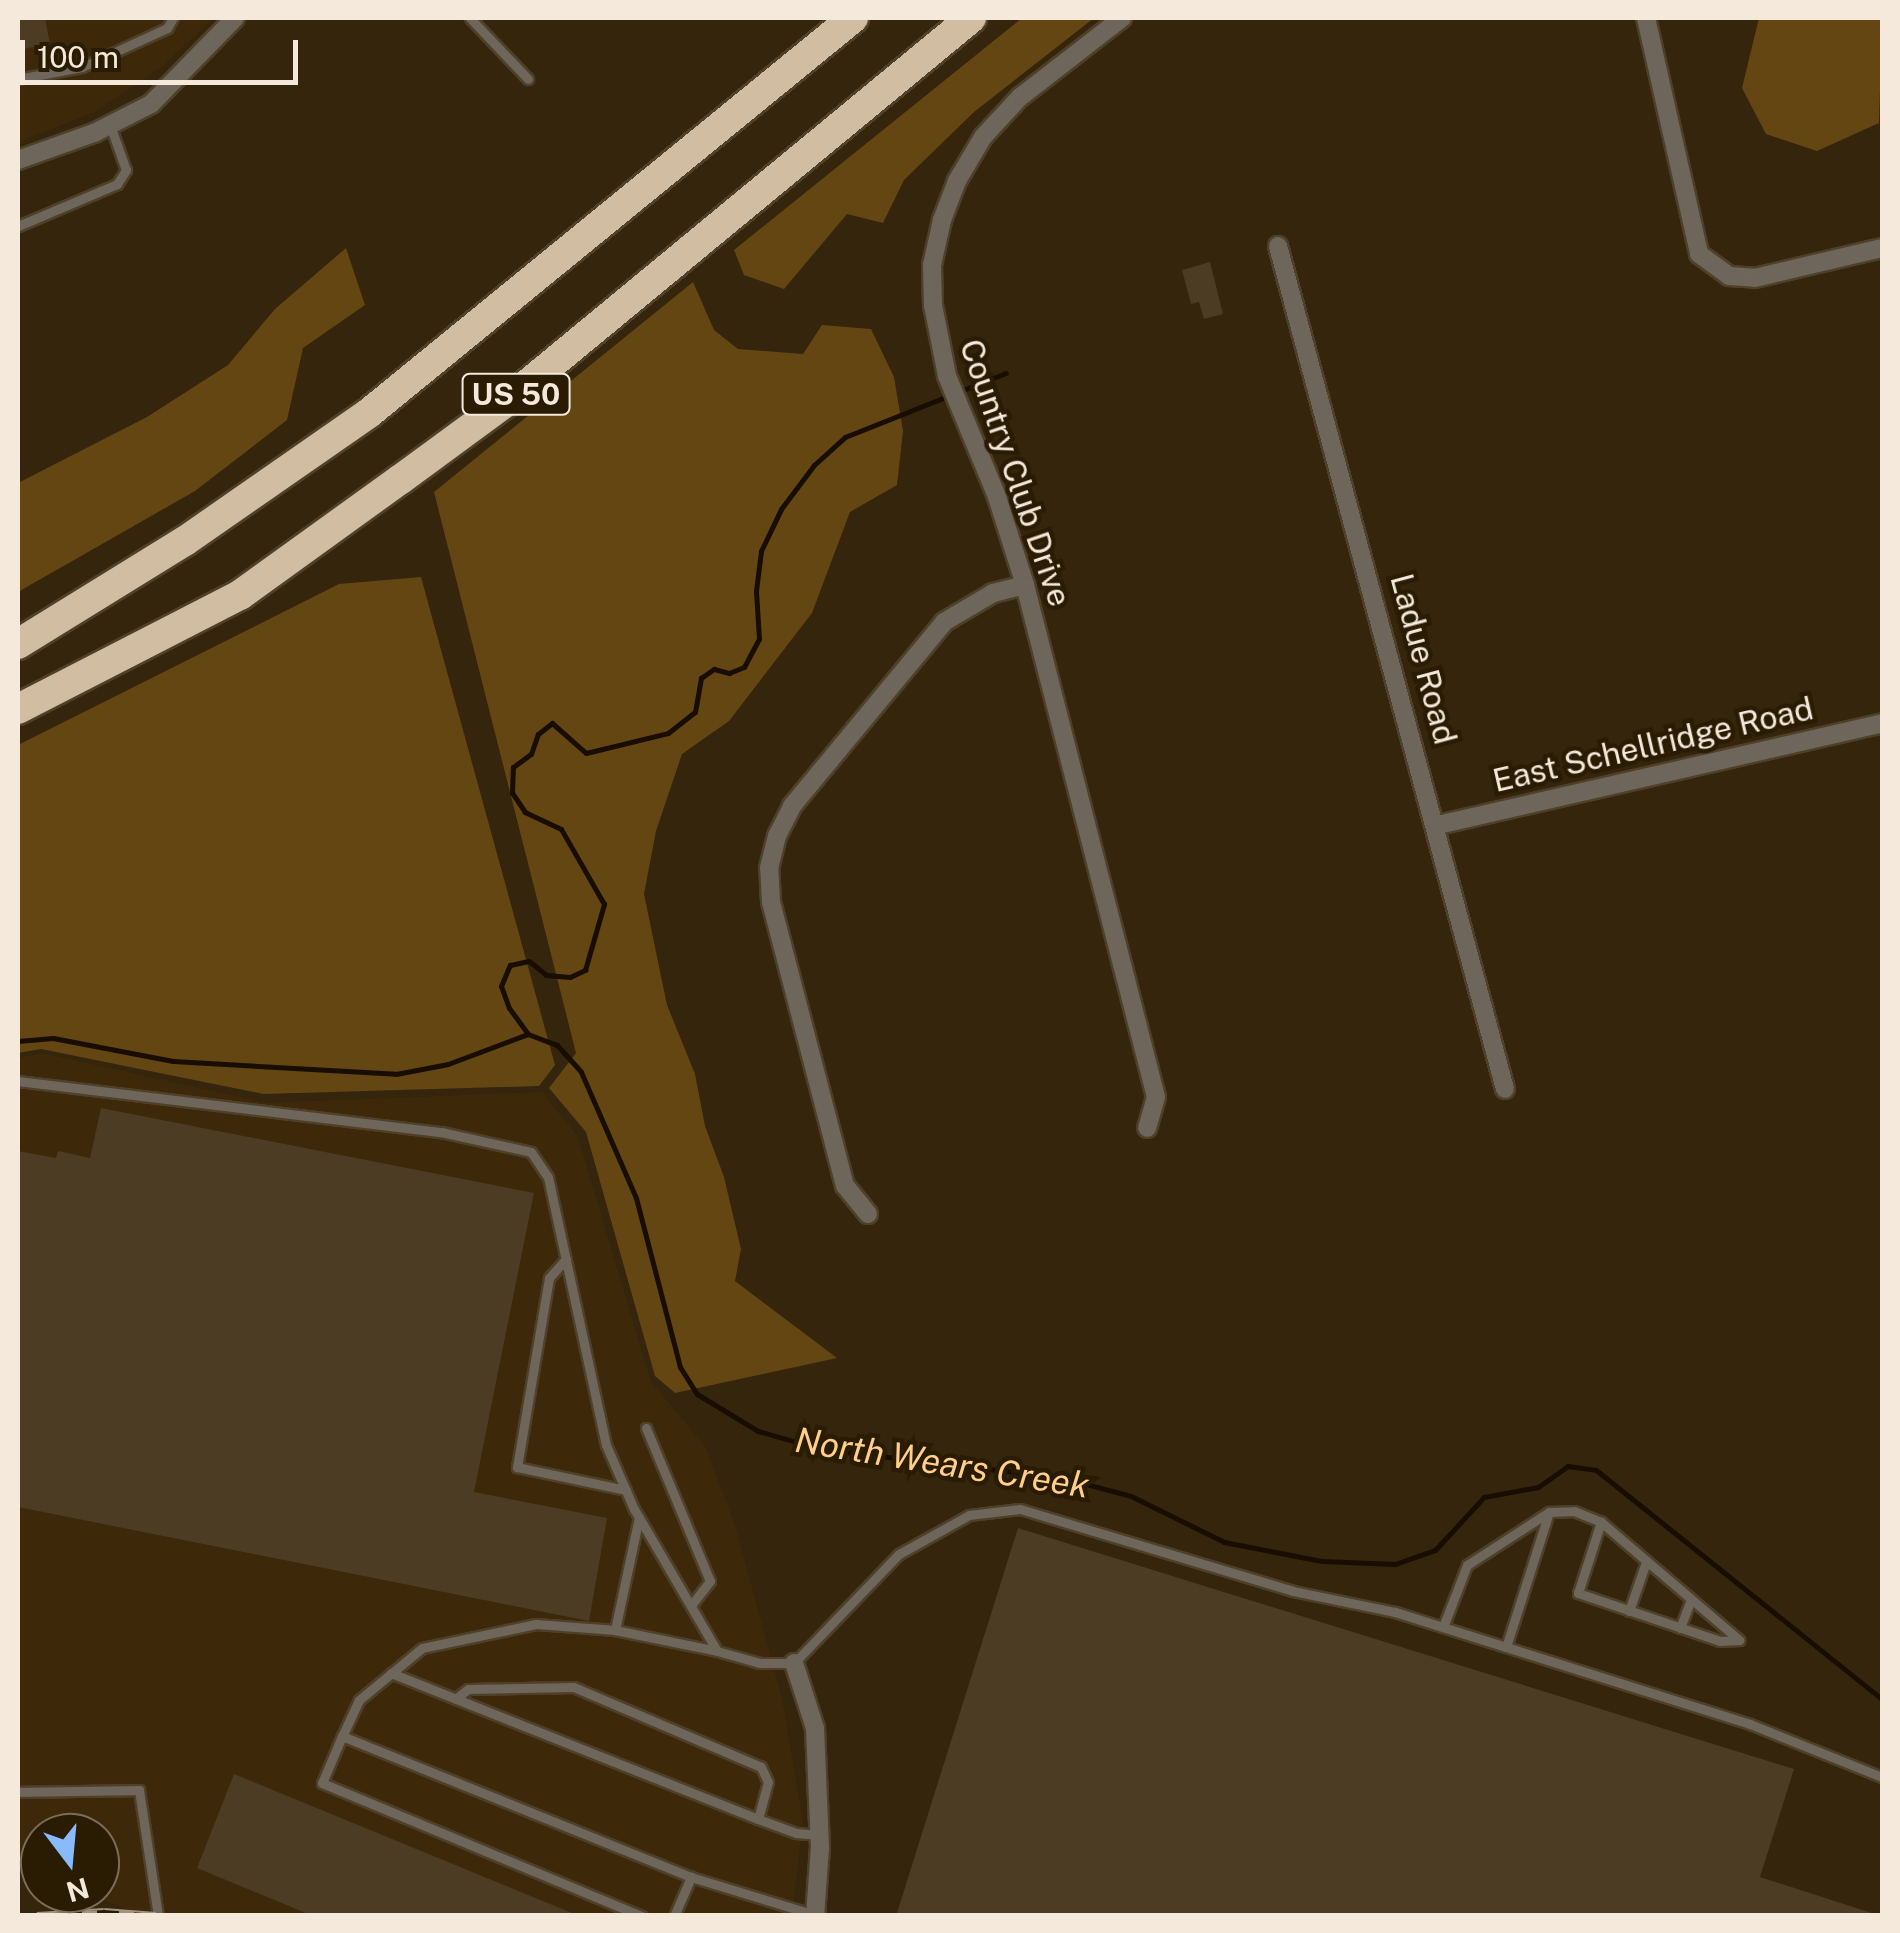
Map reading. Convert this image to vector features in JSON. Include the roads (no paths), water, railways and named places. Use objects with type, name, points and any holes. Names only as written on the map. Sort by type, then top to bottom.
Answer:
[{"type":"highway","name":"US 50","points":[[18,644],[185,541],[369,413],[852,18]]},
{"type":"highway","name":"US 50","points":[[18,709],[240,595],[416,468],[507,402],[971,18]]},
{"type":"street","points":[[18,160],[110,125],[151,104],[235,18]]},
{"type":"street","name":"Country Club Drive","points":[[1122,18],[1020,97],[983,137],[957,180],[932,265],[938,346],[1025,584],[1156,1097],[1147,1128]]},
{"type":"street","points":[[1646,18],[1699,254],[1729,276],[1755,278],[1882,248]]},
{"type":"street","name":"Ladue Road","points":[[1278,246],[1438,826],[1506,1089]]},
{"type":"street","points":[[868,1214],[846,1186],[770,902],[769,868],[777,836],[792,806],[944,622],[993,594],[1025,584]]},
{"type":"street","name":"East Schellridge Road","points":[[1438,826],[1882,723]]},
{"type":"street","points":[[794,1664],[815,1728],[819,1835],[814,1915]]},
{"type":"lane","points":[[18,79],[82,68],[167,28],[173,18]]},
{"type":"lane","points":[[470,18],[528,79]]},
{"type":"lane","points":[[18,226],[117,184],[126,170],[110,125]]},
{"type":"lane","points":[[18,1081],[441,1132],[530,1152],[548,1177],[606,1445],[639,1517],[717,1651]]},
{"type":"lane","points":[[566,1259],[549,1278],[518,1467],[626,1490]]},
{"type":"lane","points":[[646,1428],[710,1581],[691,1606]]},
{"type":"lane","points":[[642,1916],[322,1783],[359,1700],[422,1648],[536,1624],[615,1630],[760,1663],[794,1664],[900,1554],[969,1516],[1020,1510],[1293,1591],[1396,1612],[1750,1724],[1882,1777]]},
{"type":"lane","points":[[1443,1627],[1468,1565],[1549,1512],[1574,1511],[1602,1522],[1739,1640],[1720,1641],[1578,1594],[1602,1522]]},
{"type":"lane","points":[[1506,1647],[1549,1512]]},
{"type":"lane","points":[[615,1630],[639,1517]]},
{"type":"lane","points":[[1629,1611],[1646,1562]]},
{"type":"lane","points":[[1680,1628],[1691,1600]]},
{"type":"lane","points":[[391,1674],[758,1819],[796,1833],[819,1835]]},
{"type":"lane","points":[[455,1698],[468,1690],[572,1687],[760,1767],[768,1782],[758,1819]]},
{"type":"lane","points":[[342,1736],[690,1877],[814,1915]]},
{"type":"lane","points":[[18,1792],[139,1790],[158,1916]]},
{"type":"lane","points":[[674,1916],[690,1877]]},
{"type":"waterway","points":[[528,1034],[509,1008],[501,986],[510,965],[529,961],[546,975],[570,977],[585,970],[604,904],[561,829],[525,812],[512,793],[513,767],[531,754],[538,734],[552,723],[586,753],[668,733],[695,712],[701,678],[714,669],[729,673],[744,667],[759,639],[756,591],[761,551],[781,509],[814,465],[845,437],[1006,373]]},
{"type":"waterway","name":"North Wears Creek","points":[[18,1041],[53,1038],[173,1061],[396,1074],[448,1064],[528,1034],[557,1045],[581,1072],[636,1198],[680,1367],[697,1394],[758,1431],[821,1449],[1063,1478],[1131,1496],[1224,1542],[1322,1561],[1395,1564],[1435,1550],[1484,1497],[1538,1487],[1568,1466],[1596,1470],[1882,1699]]},
{"type":"railway","points":[[37,1916],[104,1912],[156,1916]]}]
